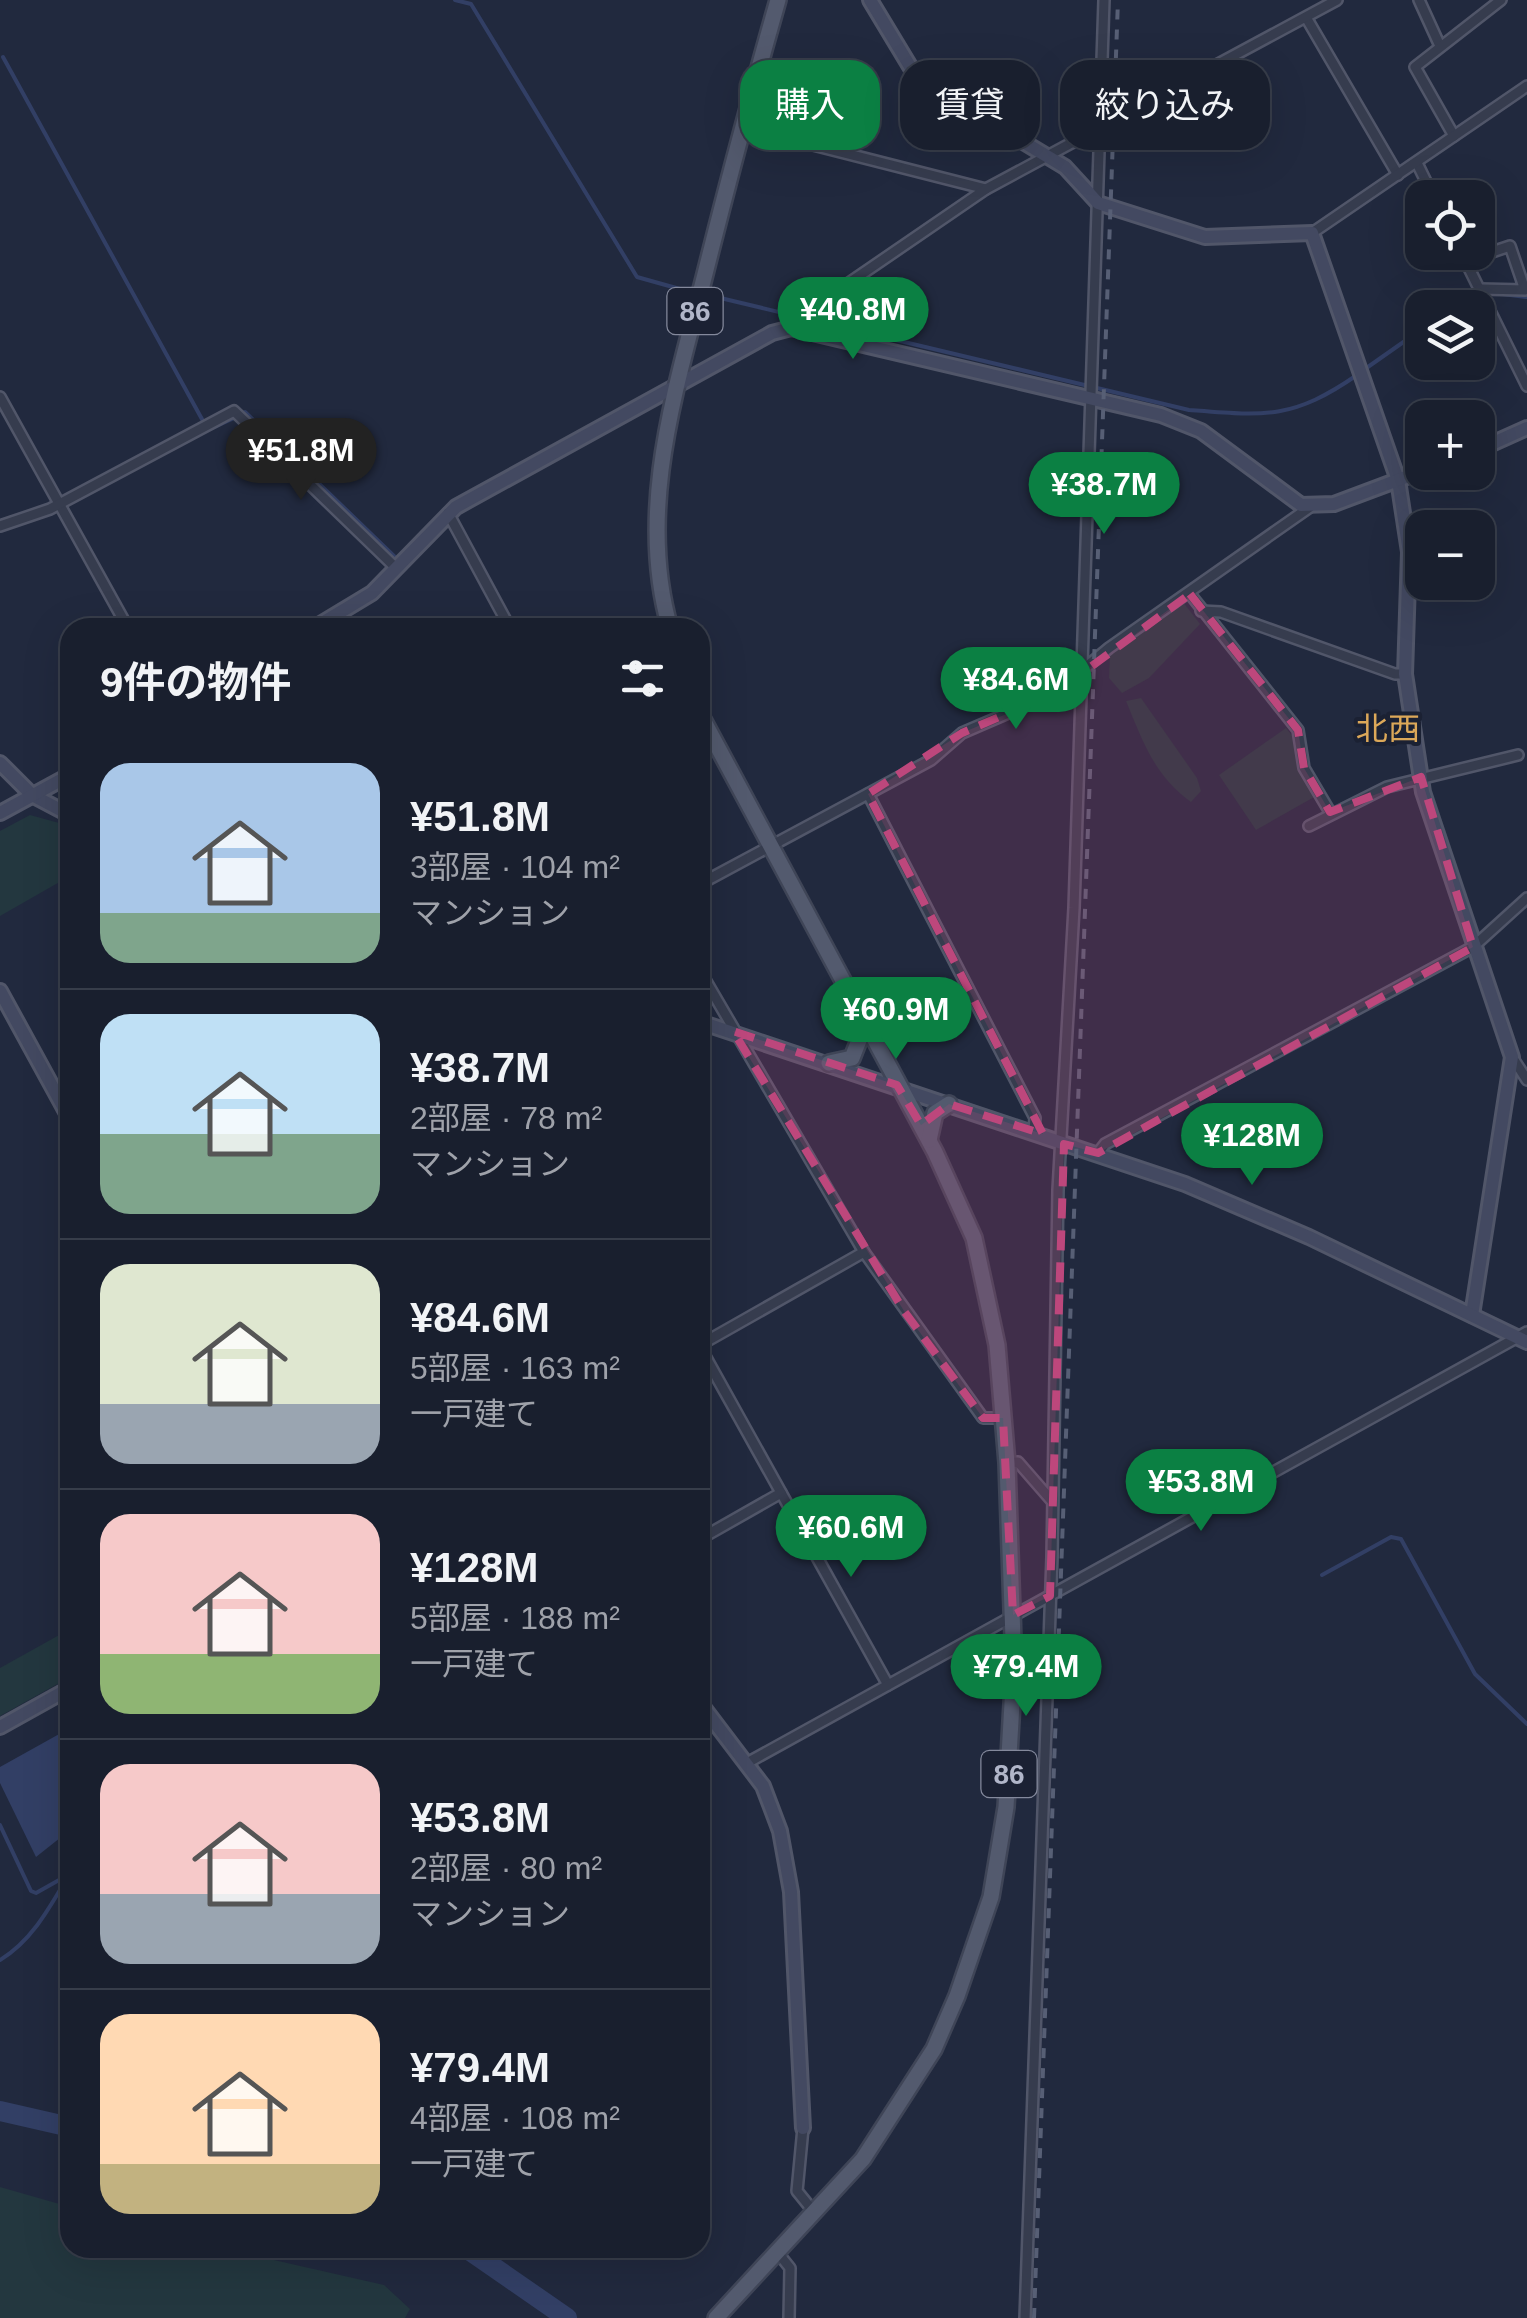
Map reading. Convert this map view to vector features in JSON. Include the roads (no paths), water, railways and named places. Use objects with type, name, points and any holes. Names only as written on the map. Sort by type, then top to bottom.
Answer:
[{"type":"main road","name":"86","points":[[761,60],[778,0]]},
{"type":"main road","name":"86","points":[[668,618],[660,572],[660,463],[740,135]]},
{"type":"main road","name":"86","points":[[710,733],[929,1140],[956,1194],[978,1253],[992,1313],[1004,1418],[1014,1725],[991,1897],[957,1996],[927,2061],[863,2158],[816,2214],[716,2318]]},
{"type":"main road","points":[[829,1062],[852,1058],[865,1025]]},
{"type":"main road","points":[[929,1140],[935,1113],[949,1104]]},
{"type":"street","points":[[870,0],[917,78],[1074,175],[1098,203],[1206,237],[1312,233],[1527,86]]},
{"type":"street","points":[[1102,60],[1104,0]]},
{"type":"street","points":[[1226,60],[1337,0]]},
{"type":"street","points":[[1419,0],[1440,46]]},
{"type":"street","points":[[1454,136],[1415,68],[1501,0]]},
{"type":"street","points":[[1306,19],[1398,175]]},
{"type":"street","points":[[791,328],[805,313],[986,190],[1060,147]]},
{"type":"street","points":[[831,150],[986,190]]},
{"type":"street","points":[[1025,2318],[1050,1596],[1058,1190],[1064,1144],[1099,150]]},
{"type":"street","points":[[1417,163],[1425,180]]},
{"type":"street","points":[[1312,233],[1398,480],[1410,552],[1405,674],[1420,777],[1473,947],[1498,1002],[1512,1058],[1527,1080]]},
{"type":"street","points":[[1495,250],[1510,246],[1524,290],[1495,290]]},
{"type":"street","points":[[1470,270],[1480,290]]},
{"type":"street","points":[[1495,321],[1527,386]]},
{"type":"street","points":[[331,618],[362,600],[448,513],[772,333],[791,328],[1161,415],[1201,432],[1273,489],[1310,507]]},
{"type":"street","points":[[0,397],[123,618]]},
{"type":"street","points":[[0,526],[60,504],[234,411],[395,567]]},
{"type":"street","points":[[1495,442],[1527,428]]},
{"type":"street","points":[[710,879],[931,760],[962,734],[1055,693],[1108,648],[1310,507],[1334,504],[1405,477]]},
{"type":"street","points":[[448,513],[505,618]]},
{"type":"street","points":[[1190,594],[1298,730],[1304,768],[1330,812]]},
{"type":"street","points":[[1201,610],[1220,612],[1395,674],[1405,674]]},
{"type":"street","points":[[1309,826],[1330,812],[1420,777],[1518,755]]},
{"type":"street","points":[[0,763],[32,795],[60,810]]},
{"type":"street","points":[[0,812],[60,780]]},
{"type":"street","points":[[868,794],[1035,1118],[1034,1131]]},
{"type":"street","points":[[1098,1153],[1121,1135],[1473,947],[1527,898]]},
{"type":"street","points":[[710,989],[864,1252],[983,1418],[1004,1418]]},
{"type":"street","points":[[0,990],[60,1101]]},
{"type":"street","points":[[710,1025],[1034,1131],[1231,1202],[1524,1337]]},
{"type":"street","points":[[1472,1315],[1512,1058]]},
{"type":"street","points":[[710,1340],[864,1252]]},
{"type":"street","points":[[747,1762],[1524,1337]]},
{"type":"street","points":[[710,1364],[888,1685]]},
{"type":"street","points":[[1007,1463],[1018,1462],[1052,1501]]},
{"type":"street","points":[[710,1533],[781,1493]]},
{"type":"street","points":[[0,1727],[60,1694]]},
{"type":"street","points":[[710,1716],[747,1762],[773,1809],[789,1873],[803,2128],[797,2191],[816,2214]]},
{"type":"street","points":[[778,2254],[790,2268],[790,2318]]},
{"type":"water","points":[[60,1734],[60,1838],[36,1857],[0,1783],[0,1767]]},
{"type":"waterway","points":[[455,0],[471,4],[637,277],[687,291]]},
{"type":"waterway","points":[[3,57],[203,421]]},
{"type":"waterway","points":[[1502,294],[1527,297]]},
{"type":"waterway","points":[[712,296],[1189,410],[1277,412],[1314,400],[1357,375]]},
{"type":"waterway","points":[[1365,369],[1405,341]]},
{"type":"waterway","points":[[245,412],[396,558]]},
{"type":"waterway","points":[[208,430],[234,418]]},
{"type":"waterway","points":[[1322,1575],[1391,1537],[1401,1539],[1475,1674],[1527,1724]]},
{"type":"waterway","points":[[0,1825],[31,1891],[36,1893],[60,1880]]},
{"type":"waterway","points":[[0,1960],[32,1932],[60,1889]]},
{"type":"waterway","points":[[0,2111],[60,2125]]},
{"type":"waterway","points":[[480,2258],[567,2318]]},
{"type":"railway","points":[[1034,2318],[1118,0]]},
{"type":"district","name":"北西","points":[[1388,729]]}]
